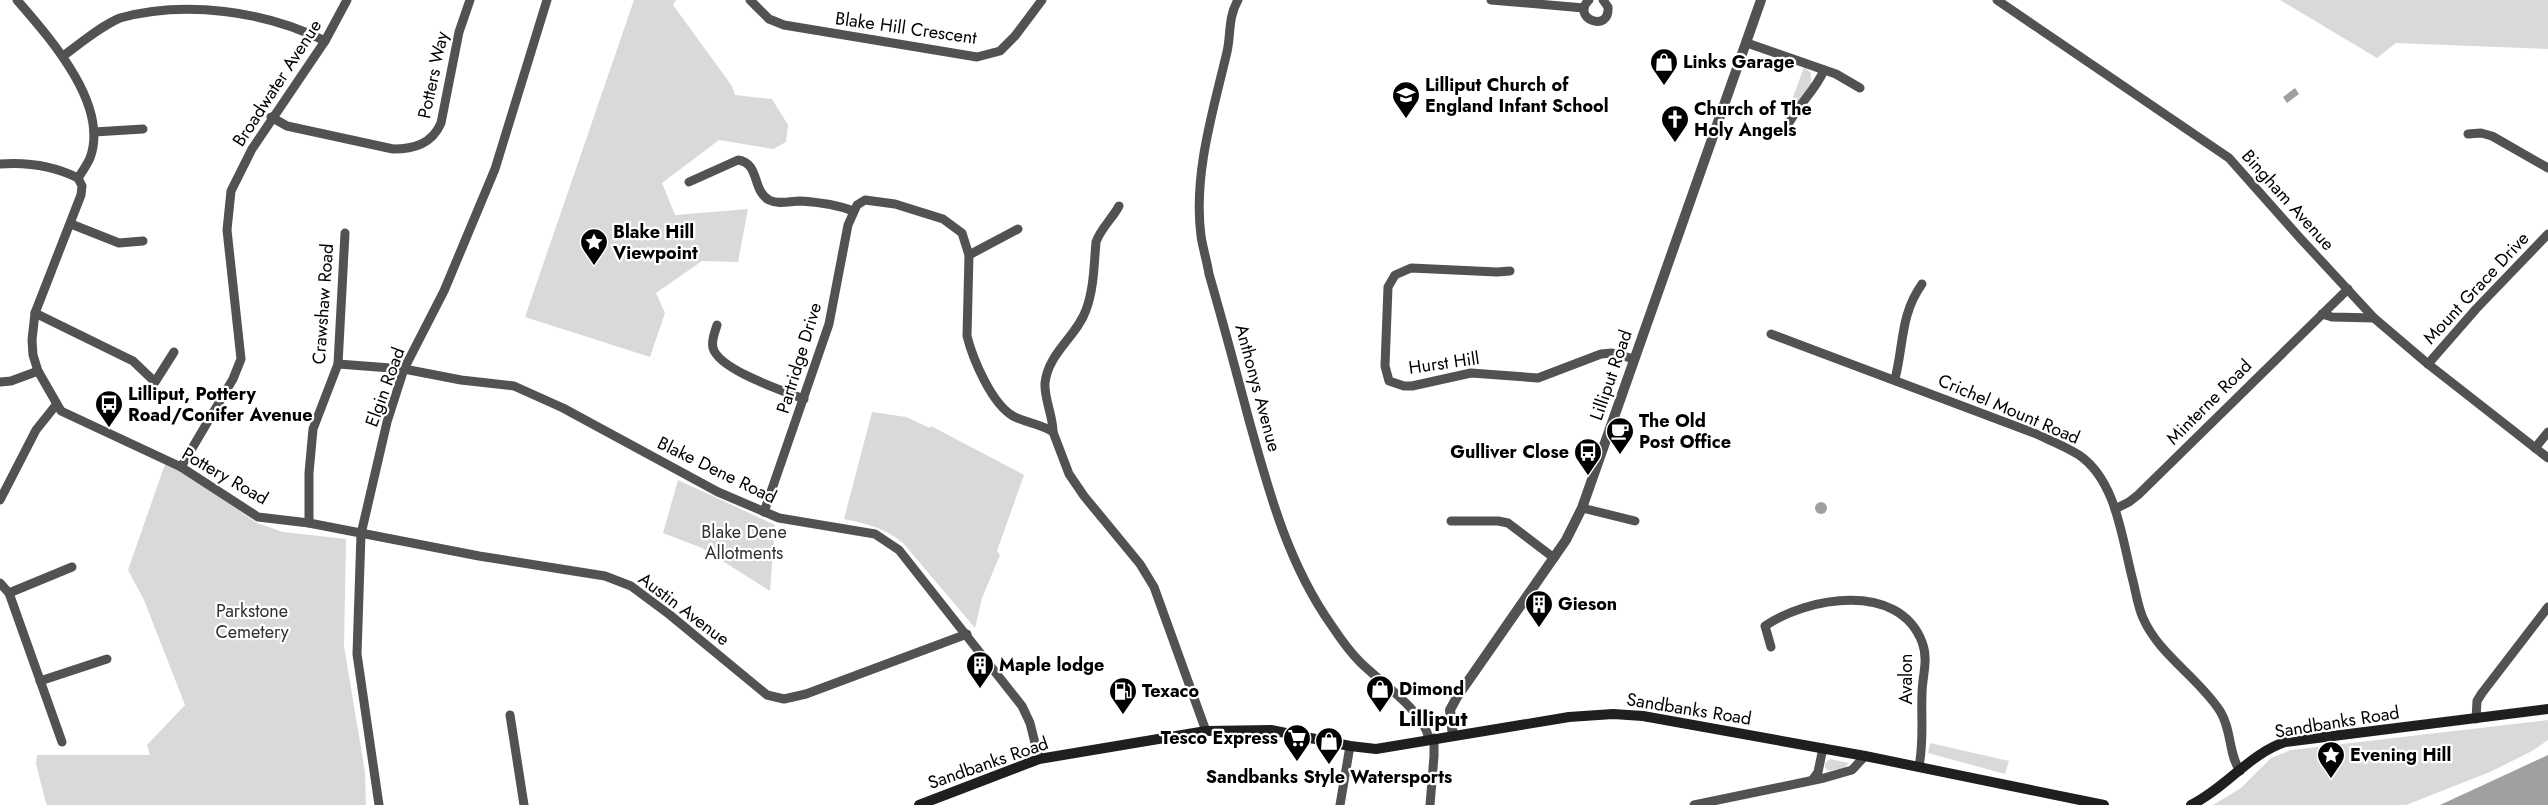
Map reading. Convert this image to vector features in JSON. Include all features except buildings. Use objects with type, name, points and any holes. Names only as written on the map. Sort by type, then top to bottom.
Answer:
[{"type":"main road","name":"Sandbanks Road","points":[[2192,805],[2216,790],[2263,751],[2285,742],[2548,709]]},
{"type":"main road","name":"Sandbanks Road","points":[[919,805],[1039,759],[1206,731],[1271,730],[1350,746],[1385,748],[1569,717],[1613,714],[1676,721],[1822,748],[1919,766],[2104,805]]},
{"type":"street","points":[[0,164],[26,163],[48,167],[78,178],[90,158],[94,132],[84,92],[63,56],[17,0]]},
{"type":"street","name":"Broadwater Avenue","points":[[181,467],[233,380],[241,359],[227,230],[231,191],[252,148],[271,117],[325,41],[347,0]]},
{"type":"street","name":"Potters Way","points":[[271,117],[287,126],[393,149],[406,149],[425,143],[437,132],[441,123],[459,32],[470,0]]},
{"type":"street","name":"Elgin Road","points":[[379,805],[357,654],[360,534],[387,422],[404,370],[444,291],[495,169],[547,0]]},
{"type":"street","name":"Blake Hill Crescent","points":[[750,0],[769,19],[784,25],[977,57],[1000,51],[1015,36],[1042,0]]},
{"type":"street","name":"Anthonys Avenue","points":[[1238,0],[1230,21],[1228,49],[1212,112],[1202,179],[1201,236],[1209,274],[1271,496],[1286,542],[1301,575],[1320,609],[1338,635],[1358,660],[1421,720],[1431,739]]},
{"type":"street","points":[[1491,0],[1587,4],[1585,16],[1591,21],[1602,21],[1608,12],[1603,0]]},
{"type":"street","name":"Lilliput Road","points":[[1453,736],[1450,710],[1457,697],[1554,558],[1582,508],[1762,0]]},
{"type":"street","name":"Bingham Avenue","points":[[1996,0],[2229,158],[2374,318],[2428,364],[2548,458]]},
{"type":"street","points":[[63,56],[120,18],[145,9],[178,4],[209,6],[271,17],[295,26],[325,41]]},
{"type":"street","points":[[1747,43],[1824,70],[1860,88]]},
{"type":"street","points":[[1786,129],[1790,118],[1821,78],[1824,70]]},
{"type":"street","points":[[94,132],[143,129]]},
{"type":"street","points":[[2468,134],[2481,133],[2492,136],[2548,168]]},
{"type":"street","points":[[689,182],[738,160],[745,161],[751,166],[761,191],[770,201],[778,203],[799,201],[853,211],[857,205],[865,200],[895,204],[926,212],[949,222],[962,233],[969,255],[966,314],[970,349],[998,403],[1004,410],[1053,432]]},
{"type":"street","name":"Pottery Road","points":[[78,178],[82,186],[81,194],[35,313],[32,340],[33,355],[38,370],[61,412],[181,467],[258,518],[309,523],[360,534]]},
{"type":"street","points":[[1119,206],[1100,232],[1096,242],[1086,310],[1055,357],[1048,372],[1046,393],[1051,412],[1053,432],[1069,474],[1084,496],[1140,564],[1154,587],[1206,731]]},
{"type":"street","name":"Partridge Drive","points":[[764,512],[829,324],[848,225],[853,211]]},
{"type":"street","points":[[70,224],[119,243],[143,241]]},
{"type":"street","points":[[969,255],[1018,229]]},
{"type":"street","name":"Crawshaw Road","points":[[309,523],[309,473],[313,429],[338,364],[345,233]]},
{"type":"street","name":"Mount Grace Drive","points":[[2428,364],[2476,309],[2548,234]]},
{"type":"street","name":"Hurst Hill","points":[[1510,271],[1410,268],[1402,270],[1395,275],[1388,287],[1385,366],[1389,380],[1404,386],[1412,386],[1471,373],[1538,378],[1600,354],[1612,353],[1634,359]]},
{"type":"street","points":[[1895,379],[1904,319],[1912,299],[1922,284]]},
{"type":"street","name":"Minterne Road","points":[[2115,509],[2130,502],[2138,495],[2348,290]]},
{"type":"street","points":[[35,313],[133,361],[155,382],[174,352]]},
{"type":"street","points":[[2322,314],[2332,317],[2374,318]]},
{"type":"street","points":[[717,325],[712,342],[717,356],[759,383],[804,399]]},
{"type":"street","name":"Crichel Mount Road","points":[[1771,334],[1895,379],[2069,449],[2095,470],[2115,509],[2142,617],[2158,643],[2206,693],[2225,719],[2233,760],[2240,771]]},
{"type":"street","name":"Blake Dene Road","points":[[338,364],[404,370],[461,380],[514,386],[563,408],[718,492],[778,518],[874,534],[884,539],[899,550],[1022,706],[1030,723],[1039,759]]},
{"type":"street","points":[[0,382],[11,381],[38,370]]},
{"type":"street","points":[[0,500],[36,430],[56,405]]},
{"type":"street","points":[[2535,448],[2548,432]]},
{"type":"street","points":[[1582,508],[1635,521]]},
{"type":"street","points":[[1451,521],[1498,521],[1508,523],[1554,558]]},
{"type":"street","name":"Austin Avenue","points":[[360,534],[604,576],[631,586],[767,695],[777,699],[806,694],[967,634]]},
{"type":"street","points":[[9,593],[72,567]]},
{"type":"street","points":[[0,584],[9,593],[62,742]]},
{"type":"street","name":"Avalon","points":[[1772,647],[1765,626],[1801,608],[1821,602],[1843,600],[1874,604],[1893,610],[1908,620],[1919,634],[1925,652],[1922,691],[1922,752],[1919,766]]},
{"type":"street","points":[[2476,719],[2477,701],[2482,693],[2548,607]]},
{"type":"street","points":[[40,680],[106,659]]},
{"type":"street","points":[[510,715],[524,805]]},
{"type":"street","points":[[1430,805],[1431,739]]},
{"type":"street","points":[[1340,805],[1350,746]]},
{"type":"street","points":[[1813,779],[1818,772],[1822,748]]},
{"type":"street","points":[[1694,805],[1852,770],[1865,756]]},
{"type":"green space","points":[[634,0],[676,0],[673,5],[732,86],[735,95],[772,99],[788,125],[786,142],[773,149],[719,140],[662,183],[675,215],[748,209],[738,262],[702,261],[656,293],[665,313],[650,357],[525,317]]},
{"type":"green space","points":[[2280,0],[2548,0],[2548,49],[2396,43],[2377,58]]},
{"type":"green space","points":[[1804,67],[1811,73],[1811,85],[1790,113],[1788,111]]},
{"type":"green space","points":[[872,412],[906,417],[930,428],[931,426],[1024,475],[997,551],[1000,555],[982,598],[975,628],[903,543],[882,530],[844,519]]},
{"type":"green space","name":"Parkstone Cemetery","points":[[165,464],[180,470],[257,523],[283,532],[346,539],[344,646],[365,772],[366,805],[47,805],[36,764],[37,755],[150,755],[147,745],[185,705],[144,600],[128,570]]},
{"type":"green space","name":"Blake Dene Allotments","points":[[678,480],[775,525],[770,591],[702,548],[663,533]]},
{"type":"green space","points":[[2548,720],[2548,740],[2532,751],[2490,772],[2406,805],[2213,805],[2241,788],[2271,758],[2291,750]]},
{"type":"green space","points":[[1930,743],[2009,761],[2005,774],[1928,753]]},
{"type":"green space","points":[[1830,759],[1849,763],[1844,768],[1829,771],[1825,768],[1825,763]]},
{"type":"shaded area","points":[[2295,88],[2299,94],[2287,103],[2283,97]]},
{"type":"shaded area","points":[[1819,502],[1823,502],[1827,508],[1823,514],[1819,514],[1815,510],[1815,506]]},
{"type":"shaded area","points":[[2548,755],[2548,805],[2440,805]]},
{"type":"place","name":"Links Garage","points":[[1664,86]]},
{"type":"place","name":"Lilliput Church of England Infant School","points":[[1406,119]]},
{"type":"place","name":"Church of The Holy Angels","points":[[1675,143]]},
{"type":"place","name":"Blake Hill Viewpoint","points":[[594,266]]},
{"type":"place","name":"Lilliput, Pottery Road/Conifer Avenue","points":[[109,428]]},
{"type":"place","name":"The Old Post Office","points":[[1620,455]]},
{"type":"place","name":"Gulliver Close","points":[[1588,476]]},
{"type":"place","name":"Gieson","points":[[1539,628]]},
{"type":"place","name":"Maple lodge","points":[[980,689]]},
{"type":"place","name":"Dimond","points":[[1380,713]]},
{"type":"place","name":"Texaco","points":[[1123,715]]},
{"type":"place","name":"Tesco Express","points":[[1297,762]]},
{"type":"place","name":"Sandbanks Style Watersports","points":[[1329,765]]},
{"type":"place","name":"Evening Hill","points":[[2331,779]]},
{"type":"district","name":"Lilliput","points":[[1433,718]]}]
